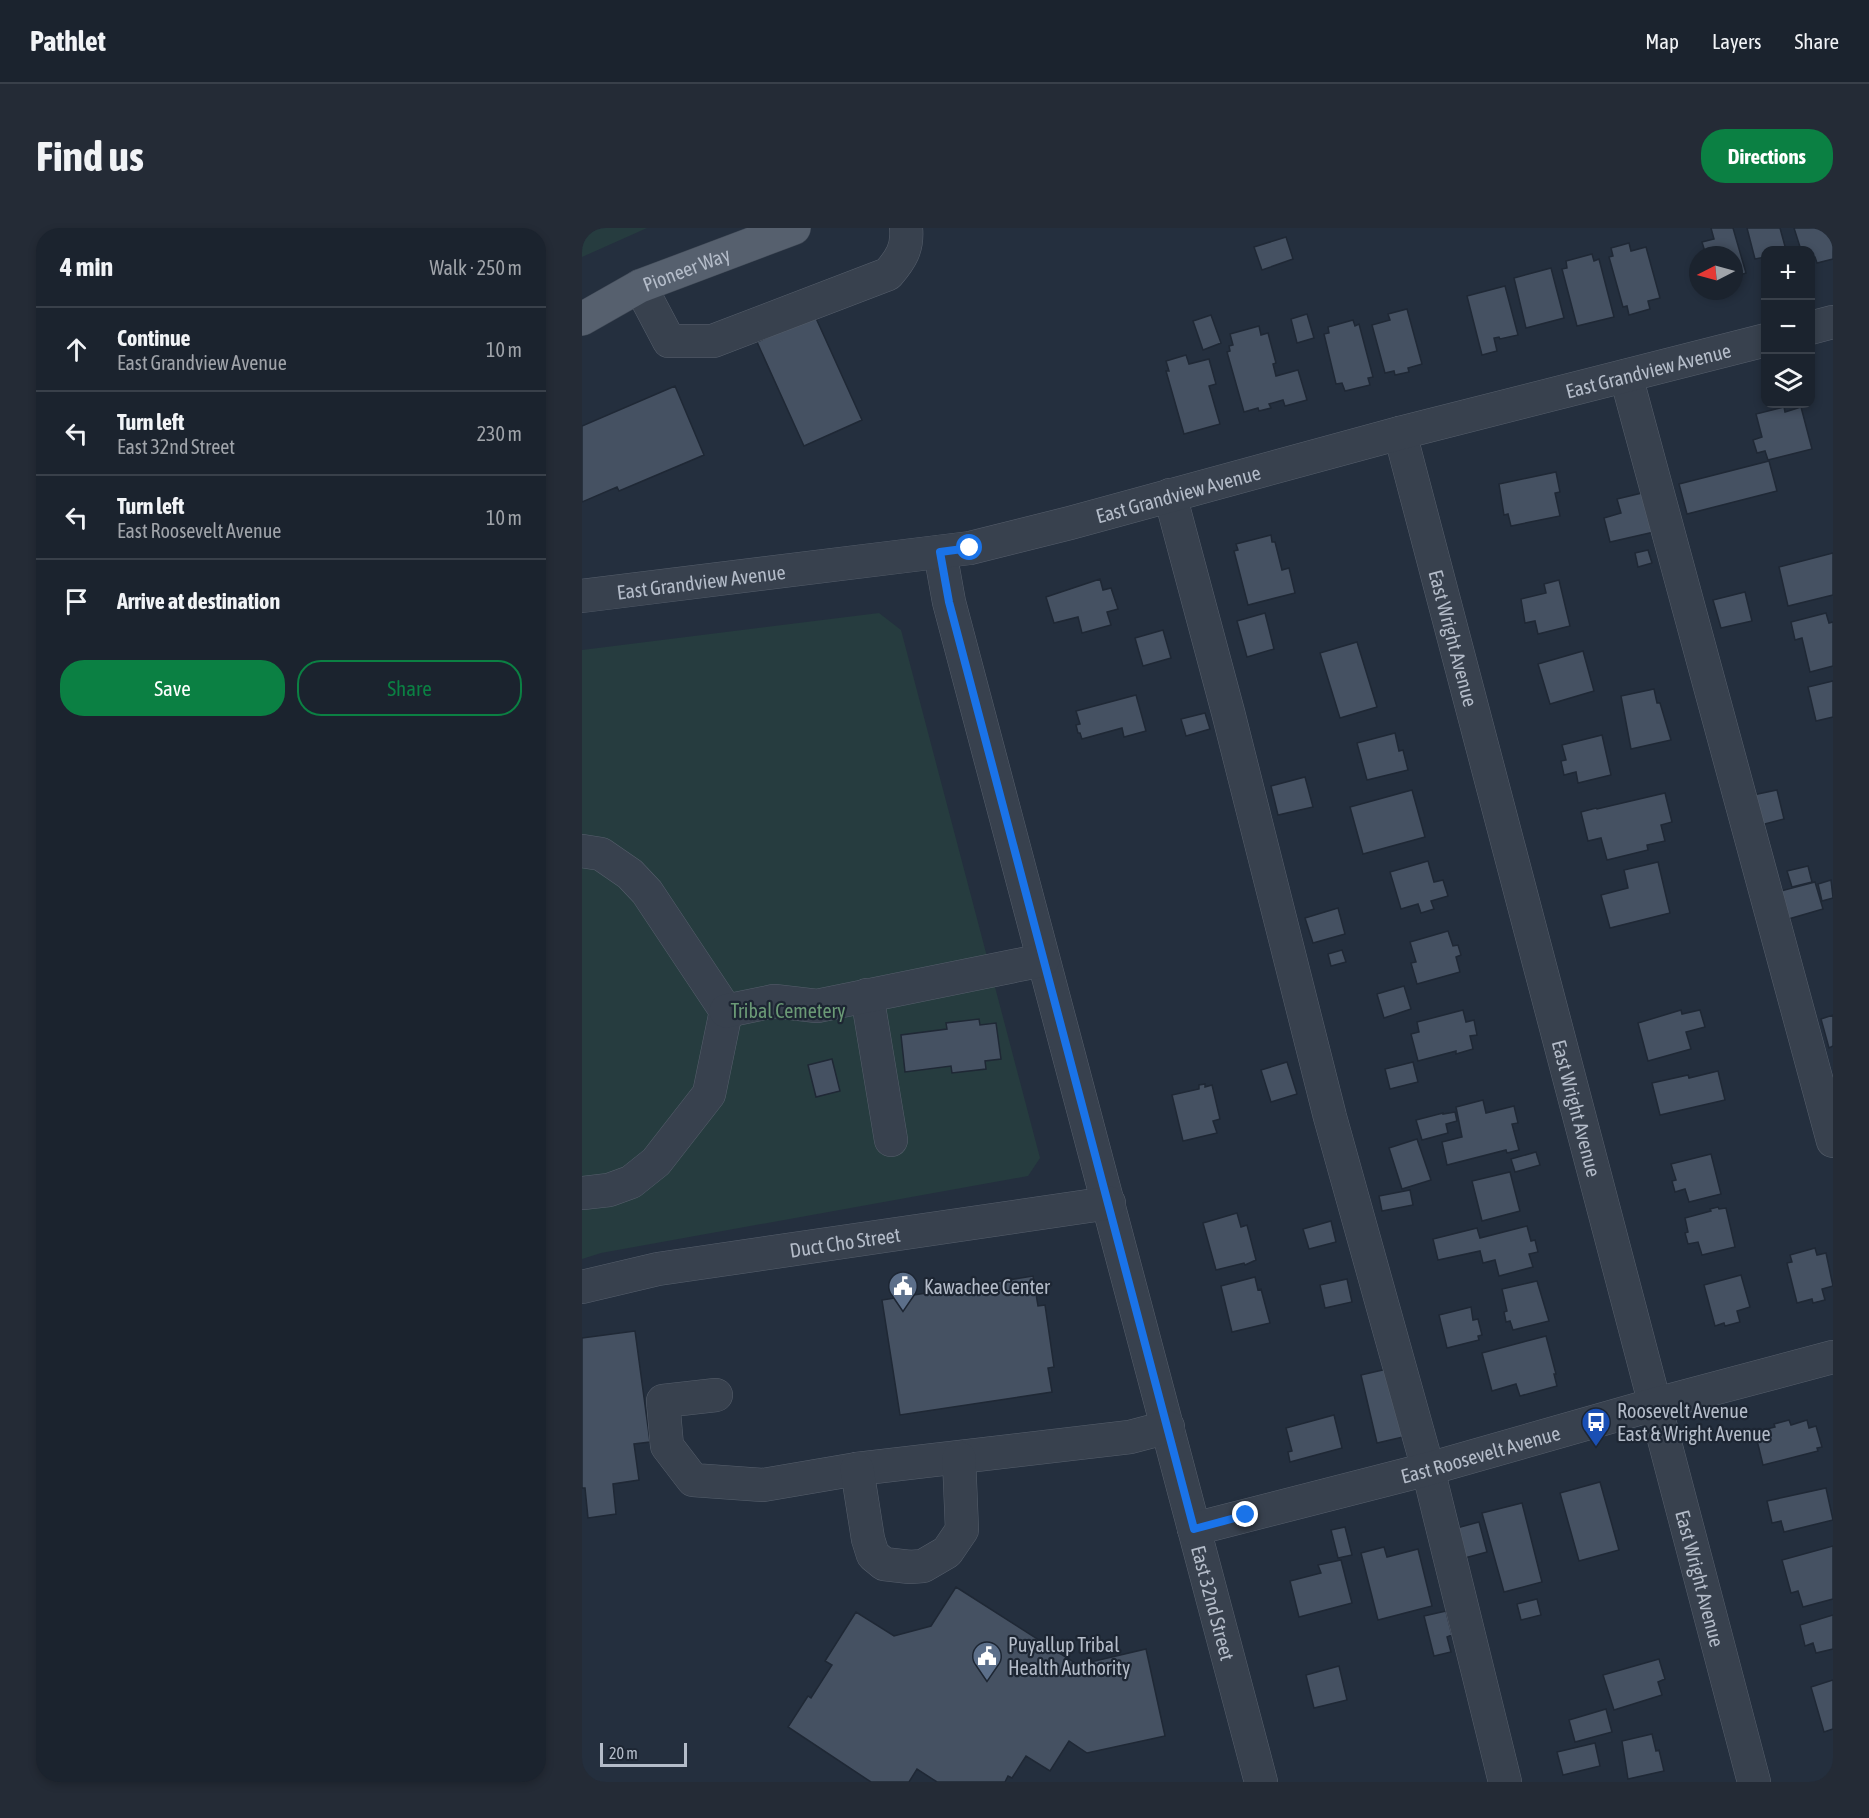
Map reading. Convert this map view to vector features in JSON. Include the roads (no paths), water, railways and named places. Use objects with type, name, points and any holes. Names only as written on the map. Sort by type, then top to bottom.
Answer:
[{"type":"main road","name":"Pioneer Way","points":[[582,319],[640,286],[794,228]]},
{"type":"street","points":[[640,286],[669,341],[713,341],[888,274],[901,259],[907,240],[906,228]]},
{"type":"street","points":[[1815,327],[1833,322]]},
{"type":"street","name":"East Grandview Avenue","points":[[582,596],[970,548],[1400,433],[1761,341]]},
{"type":"street","points":[[1626,376],[1833,1141]]},
{"type":"street","name":"East Wright Avenue","points":[[1400,433],[1754,1782]]},
{"type":"street","points":[[1170,495],[1231,723],[1330,1117],[1428,1469],[1505,1782]]},
{"type":"street","name":"East 32nd Street","points":[[940,552],[949,602],[1261,1782]]},
{"type":"street","points":[[582,851],[601,854],[630,874],[646,892],[726,1011],[709,1094],[656,1162],[632,1182],[609,1190],[582,1193]]},
{"type":"street","points":[[726,1011],[774,1001],[818,1006],[1043,960]]},
{"type":"street","points":[[867,996],[891,1140]]},
{"type":"street","name":"Duct Cho Street","points":[[582,1287],[669,1267],[1109,1203]]},
{"type":"street","name":"East Roosevelt Avenue","points":[[1194,1529],[1428,1469],[1656,1404],[1833,1357]]},
{"type":"street","points":[[716,1395],[663,1401],[667,1446],[693,1480],[763,1485],[857,1469],[1130,1437],[1168,1427]]},
{"type":"street","points":[[857,1469],[868,1539],[873,1555],[884,1564],[923,1566],[947,1552],[962,1530],[958,1458]]},
{"type":"place","name":"Kawachee Center","points":[[903,1312]]},
{"type":"place","name":"Roosevelt Avenue East & Wright Avenue","points":[[1596,1448]]},
{"type":"place","name":"Puyallup Tribal Health Authority","points":[[987,1682]]},
{"type":"park label","name":"Tribal Cemetery","points":[[788,1010]]}]
